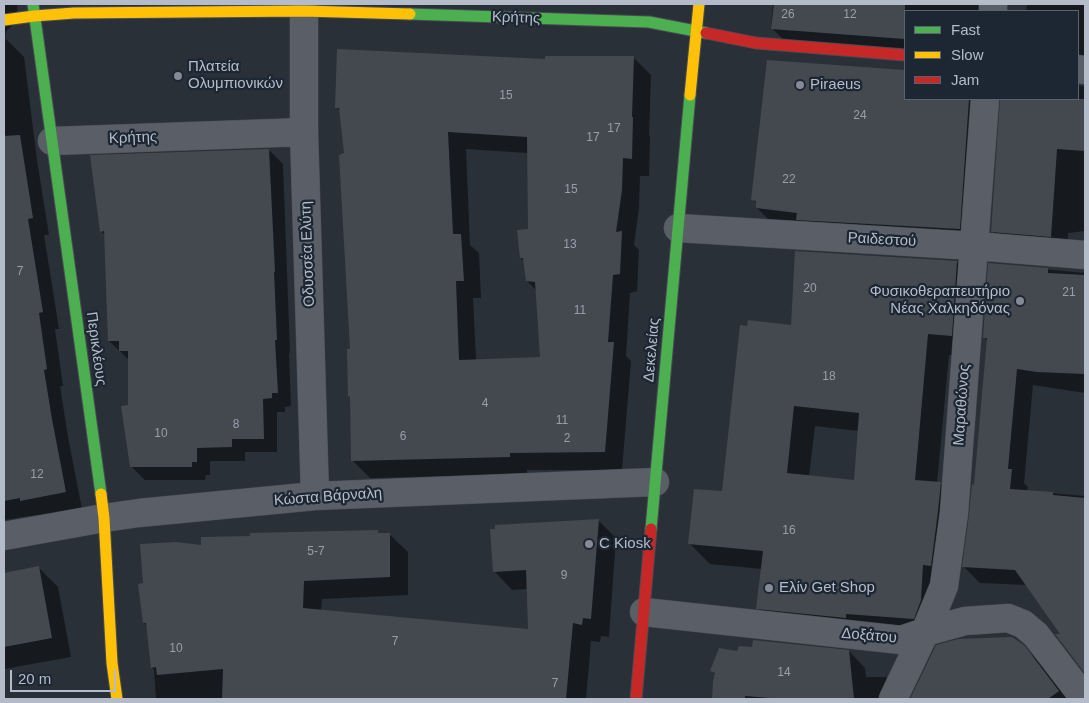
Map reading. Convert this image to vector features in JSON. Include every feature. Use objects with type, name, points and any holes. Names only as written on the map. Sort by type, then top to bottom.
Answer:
[{"type":"street","name":"Περικλέους","points":[[33,4],[104,518],[112,663],[117,699]]},
{"type":"street","name":"Δεκελείας","points":[[636,699],[699,4]]},
{"type":"street","name":"Κρήτης","points":[[4,20],[74,13],[304,11],[649,22],[756,43],[904,55]]},
{"type":"street","name":"Οδυσσέα Ελύτη","points":[[304,11],[304,132],[315,496]]},
{"type":"street","name":"Μαραθώνος","points":[[893,699],[925,632],[944,586],[947,568],[954,513],[985,100]]},
{"type":"street","name":"Κρήτης","points":[[52,141],[304,132]]},
{"type":"street","name":"Ραιδεστού","points":[[678,228],[974,246],[1085,255]]},
{"type":"street","name":"Κώστα Βάρναλη","points":[[4,536],[138,513],[315,496],[655,482]]},
{"type":"street","name":"Δοξάτου","points":[[644,612],[901,640],[965,621],[1008,618],[1022,624],[1036,635],[1085,699]]},
{"type":"building","points":[[774,4],[905,4],[904,39],[771,29]]},
{"type":"building","points":[[337,49],[545,59],[545,56],[634,56],[632,159],[623,158],[622,190],[616,232],[622,231],[620,274],[613,275],[608,342],[614,342],[605,452],[510,453],[510,457],[351,461],[347,349],[350,349],[339,155],[344,153],[339,108],[335,108]],"holes":[[[448,132],[527,137],[528,229],[517,230],[520,258],[523,258],[526,281],[535,282],[540,357],[459,360],[456,281],[464,281],[461,234],[453,234]]]},
{"type":"building","points":[[767,60],[904,70],[904,100],[969,100],[960,229],[796,220],[797,213],[756,208],[756,201],[751,200]]},
{"type":"building","points":[[1085,99],[1085,151],[1057,149],[1051,237],[991,232],[1000,100]]},
{"type":"building","points":[[20,135],[33,218],[28,219],[43,312],[39,313],[47,369],[44,370],[66,492],[20,501],[20,498],[4,501],[4,136]]},
{"type":"building","points":[[269,149],[278,393],[272,393],[272,398],[263,399],[264,439],[232,439],[232,447],[197,448],[197,462],[192,462],[192,467],[130,467],[121,406],[128,405],[128,351],[119,351],[119,341],[108,341],[104,231],[100,232],[90,155]]},
{"type":"building","points":[[795,251],[957,261],[952,336],[928,334],[915,480],[941,482],[931,566],[923,565],[921,600],[914,619],[846,614],[846,618],[756,609],[763,551],[688,544],[694,489],[722,491],[740,325],[747,326],[748,320],[791,325]],"holes":[[[794,406],[859,413],[854,480],[787,473]]]},
{"type":"building","points":[[988,263],[1048,268],[1048,273],[1085,275],[1085,374],[1037,372],[1017,369],[1008,469],[1012,469],[1010,489],[1053,492],[1053,495],[1085,498],[1085,672],[1055,634],[1060,634],[1015,570],[962,567],[972,484],[974,485],[987,338],[983,338]]},
{"type":"building","points":[[599,519],[591,619],[583,618],[582,625],[573,623],[566,699],[222,699],[223,669],[157,675],[156,667],[151,668],[146,623],[143,623],[138,584],[143,583],[140,544],[176,542],[201,545],[201,537],[250,536],[250,533],[378,530],[378,533],[390,533],[390,577],[304,581],[303,608],[528,629],[526,570],[493,572],[490,529],[495,529],[495,525]]},
{"type":"building","points":[[39,566],[52,638],[4,647],[4,573]]},
{"type":"building","points":[[1012,637],[1025,646],[1059,691],[1048,699],[910,699],[936,645],[958,639]]},
{"type":"building","points":[[753,640],[849,650],[854,699],[782,699],[745,696],[745,699],[712,699],[715,673],[710,671],[719,648],[737,651],[739,646],[752,647]]},
{"type":"traffic: fast","points":[[33,4],[101,494]]},
{"type":"traffic: fast","points":[[410,14],[649,22],[706,33]]},
{"type":"traffic: fast","points":[[651,529],[690,95]]},
{"type":"traffic: slow","points":[[690,95],[699,4]]},
{"type":"traffic: slow","points":[[4,20],[74,13],[304,11],[410,14]]},
{"type":"traffic: slow","points":[[101,494],[112,663],[117,699]]},
{"type":"traffic: jam","points":[[706,33],[756,43],[904,55]]},
{"type":"traffic: jam","points":[[636,699],[651,529]]},
{"type":"place","name":"Πλατεία Ολυμπιονικών","points":[[178,76]]},
{"type":"place","name":"Piraeus","points":[[800,85]]},
{"type":"place","name":"Φυσικοθεραπευτήριο Νέας Χαλκηδόνας","points":[[1020,301]]},
{"type":"place","name":"C Kiosk","points":[[589,544]]},
{"type":"place","name":"Ελίν Get Shop","points":[[769,588]]}]
